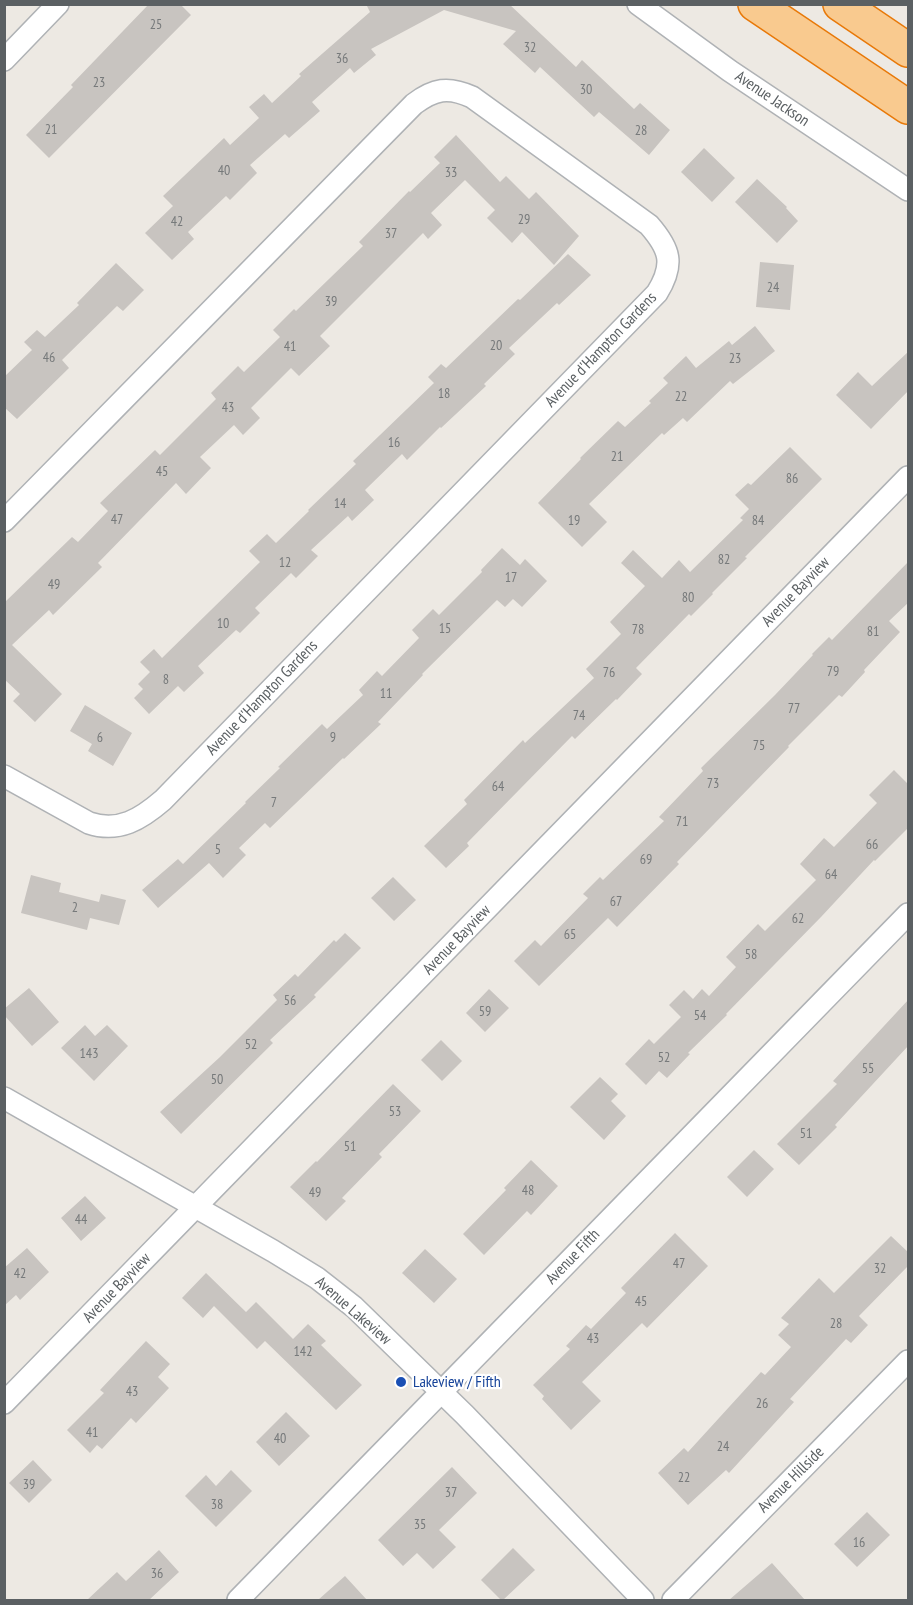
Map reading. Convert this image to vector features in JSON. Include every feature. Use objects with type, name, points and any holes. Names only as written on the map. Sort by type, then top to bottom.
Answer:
[{"type":"highway","points":[[755,4],[909,107]]},
{"type":"highway","points":[[840,4],[909,50]]},
{"type":"street","points":[[4,60],[58,4]]},
{"type":"street","name":"Avenue Jackson","points":[[638,4],[730,71],[909,190]]},
{"type":"street","name":"Avenue d'Hampton Gardens","points":[[4,521],[423,97],[447,89],[460,91],[472,97],[649,225],[665,247],[668,270],[657,293],[148,813],[123,824],[101,827],[89,823],[4,776]]},
{"type":"street","name":"Avenue Bayview","points":[[4,1403],[909,477]]},
{"type":"street","name":"Avenue Fifth","points":[[238,1600],[909,914]]},
{"type":"street","name":"Avenue Lakeview","points":[[4,1098],[297,1264],[336,1291],[441,1391],[642,1600]]},
{"type":"street","name":"Avenue Hillside","points":[[673,1600],[909,1360]]},
{"type":"building","points":[[149,4],[180,4],[191,15],[49,158],[26,135]]},
{"type":"building","points":[[366,4],[509,4],[576,67],[582,60],[634,109],[640,103],[670,130],[649,155],[599,112],[594,117],[540,67],[535,73],[503,44],[516,31],[444,10],[371,49],[376,55],[354,73],[350,68],[312,102],[320,111],[289,138],[285,134],[250,165],[257,173],[230,200],[226,196],[188,232],[194,239],[172,260],[145,233],[173,206],[163,196],[224,138],[230,145],[259,118],[249,107],[264,94],[272,103],[301,76],[299,74],[370,12]]},
{"type":"building","points":[[456,135],[500,182],[506,176],[529,199],[536,192],[579,236],[554,265],[522,232],[512,243],[487,218],[495,210],[465,180],[431,213],[442,225],[428,239],[423,233],[320,336],[330,346],[299,376],[291,368],[251,408],[260,418],[243,435],[234,425],[200,457],[211,468],[186,494],[176,483],[98,563],[102,567],[53,615],[49,610],[12,645],[62,694],[35,722],[13,701],[20,694],[4,679],[4,603],[72,537],[78,542],[108,511],[100,503],[155,450],[160,455],[216,399],[211,393],[238,366],[244,372],[280,337],[273,330],[294,309],[296,311],[363,246],[359,242],[440,163],[434,157]]},
{"type":"building","points":[[704,148],[735,178],[712,202],[681,172]]},
{"type":"building","points":[[757,179],[787,207],[798,221],[777,243],[735,202]]},
{"type":"building","points":[[568,254],[591,275],[509,348],[515,354],[484,384],[486,386],[407,460],[402,454],[365,490],[374,500],[352,521],[348,516],[311,550],[318,556],[296,578],[291,573],[255,608],[260,613],[240,633],[236,630],[198,666],[204,673],[184,692],[178,686],[149,714],[134,698],[143,689],[138,684],[150,672],[140,662],[154,649],[162,658],[260,562],[249,551],[267,534],[276,543],[356,464],[353,461],[434,383],[428,377],[441,364],[446,368]]},
{"type":"building","points":[[760,262],[794,265],[790,310],[756,307]]},
{"type":"building","points":[[116,263],[144,290],[123,311],[117,306],[62,360],[69,368],[17,419],[4,407],[4,377],[32,350],[24,342],[37,330],[45,337],[79,305],[77,303]]},
{"type":"building","points":[[755,326],[775,351],[733,384],[730,381],[687,422],[683,418],[664,435],[662,433],[589,504],[607,522],[582,547],[538,503],[618,421],[625,427],[651,403],[649,401],[668,383],[663,378],[686,356],[696,368],[729,341],[732,345]]},
{"type":"building","points":[[909,351],[909,390],[871,429],[836,395],[858,372],[872,386]]},
{"type":"building","points":[[790,447],[822,479],[745,557],[747,558],[713,594],[691,616],[689,614],[636,668],[642,674],[617,700],[575,739],[572,736],[467,843],[469,846],[446,868],[424,846],[467,804],[464,800],[523,740],[525,743],[594,678],[586,669],[621,634],[610,622],[645,586],[621,563],[633,550],[662,578],[679,560],[690,572],[743,520],[740,518],[749,509],[735,495],[748,483],[751,485]]},
{"type":"building","points":[[502,548],[520,565],[525,559],[547,581],[522,607],[513,599],[505,607],[497,600],[422,674],[378,722],[381,724],[270,828],[265,823],[239,848],[246,855],[223,878],[209,863],[158,908],[142,890],[178,859],[183,864],[322,724],[327,729],[363,695],[359,690],[377,671],[382,676],[419,638],[412,630],[433,609],[439,615],[482,572],[481,570]]},
{"type":"building","points":[[909,561],[909,602],[889,621],[900,632],[842,697],[839,695],[788,746],[677,862],[679,864],[617,927],[608,918],[539,986],[514,961],[535,940],[541,946],[588,898],[583,894],[600,877],[603,880],[664,821],[659,817],[703,771],[701,768],[775,695],[829,637],[832,640]]},
{"type":"building","points":[[85,705],[132,733],[113,766],[88,751],[92,744],[70,731]]},
{"type":"building","points":[[894,770],[909,785],[909,827],[874,860],[688,1053],[690,1054],[667,1078],[659,1071],[646,1085],[625,1064],[649,1039],[654,1044],[681,1017],[669,1005],[684,990],[693,999],[702,989],[709,996],[736,967],[726,957],[758,924],[765,931],[816,880],[800,864],[824,838],[834,847],[877,803],[869,795]]},
{"type":"building","points":[[31,875],[61,883],[59,892],[99,902],[101,894],[126,900],[119,925],[90,918],[87,930],[21,913]]},
{"type":"building","points":[[393,877],[416,900],[394,921],[371,898]]},
{"type":"building","points":[[345,933],[361,948],[314,995],[316,997],[270,1040],[273,1043],[181,1134],[160,1112],[277,1000],[273,995],[295,974],[298,977],[334,940],[336,942]]},
{"type":"building","points":[[29,988],[59,1022],[32,1046],[4,1015],[4,1009]]},
{"type":"building","points":[[489,989],[509,1008],[485,1032],[466,1013]]},
{"type":"building","points":[[909,999],[909,1045],[835,1125],[837,1127],[799,1165],[777,1144],[837,1084],[833,1081]]},
{"type":"building","points":[[85,1025],[95,1036],[107,1025],[128,1046],[94,1081],[61,1048]]},
{"type":"building","points":[[441,1040],[462,1061],[442,1081],[421,1060]]},
{"type":"building","points":[[600,1077],[618,1094],[611,1101],[626,1116],[604,1140],[570,1107]]},
{"type":"building","points":[[393,1084],[421,1111],[379,1154],[382,1157],[342,1198],[346,1201],[326,1221],[290,1187]]},
{"type":"building","points":[[754,1150],[774,1169],[747,1197],[727,1177]]},
{"type":"building","points":[[531,1160],[558,1186],[531,1215],[527,1211],[484,1255],[463,1234],[506,1190],[504,1188]]},
{"type":"building","points":[[85,1196],[106,1218],[81,1241],[61,1218]]},
{"type":"building","points":[[675,1233],[708,1266],[647,1328],[642,1323],[582,1382],[601,1401],[571,1430],[542,1399],[544,1396],[533,1385],[570,1349],[566,1346],[586,1325],[591,1329],[626,1293],[621,1288]]},
{"type":"building","points":[[891,1236],[909,1253],[909,1265],[859,1316],[868,1325],[851,1343],[846,1339],[790,1399],[794,1402],[729,1473],[726,1470],[688,1505],[658,1473],[684,1448],[688,1452],[761,1372],[765,1375],[791,1347],[778,1335],[789,1324],[781,1318],[819,1278],[834,1293]]},
{"type":"building","points":[[27,1248],[49,1272],[20,1300],[16,1295],[4,1306],[4,1268]]},
{"type":"building","points":[[425,1249],[457,1279],[434,1303],[402,1273]]},
{"type":"building","points":[[206,1273],[246,1312],[256,1302],[293,1339],[308,1324],[326,1341],[321,1345],[362,1385],[336,1410],[265,1341],[257,1349],[214,1306],[203,1318],[182,1298]]},
{"type":"building","points":[[146,1341],[170,1364],[158,1377],[169,1388],[136,1423],[131,1418],[102,1449],[97,1445],[90,1453],[67,1430],[104,1393],[100,1390]]},
{"type":"building","points":[[286,1412],[310,1436],[279,1466],[256,1442]]},
{"type":"building","points":[[33,1460],[52,1480],[29,1503],[9,1483]]},
{"type":"building","points":[[452,1467],[477,1493],[439,1530],[456,1547],[433,1569],[417,1553],[403,1566],[378,1540]]},
{"type":"building","points":[[231,1470],[252,1491],[216,1527],[185,1496],[206,1475],[216,1486]]},
{"type":"building","points":[[867,1512],[890,1535],[857,1567],[834,1544]]},
{"type":"building","points":[[513,1548],[535,1570],[501,1600],[481,1580]]},
{"type":"building","points":[[159,1550],[179,1572],[149,1600],[87,1600],[117,1572],[126,1581]]},
{"type":"building","points":[[772,1563],[805,1600],[729,1600]]},
{"type":"building","points":[[345,1576],[367,1600],[318,1600]]},
{"type":"place","name":"Lakeview / Fifth","points":[[401,1382]]}]
